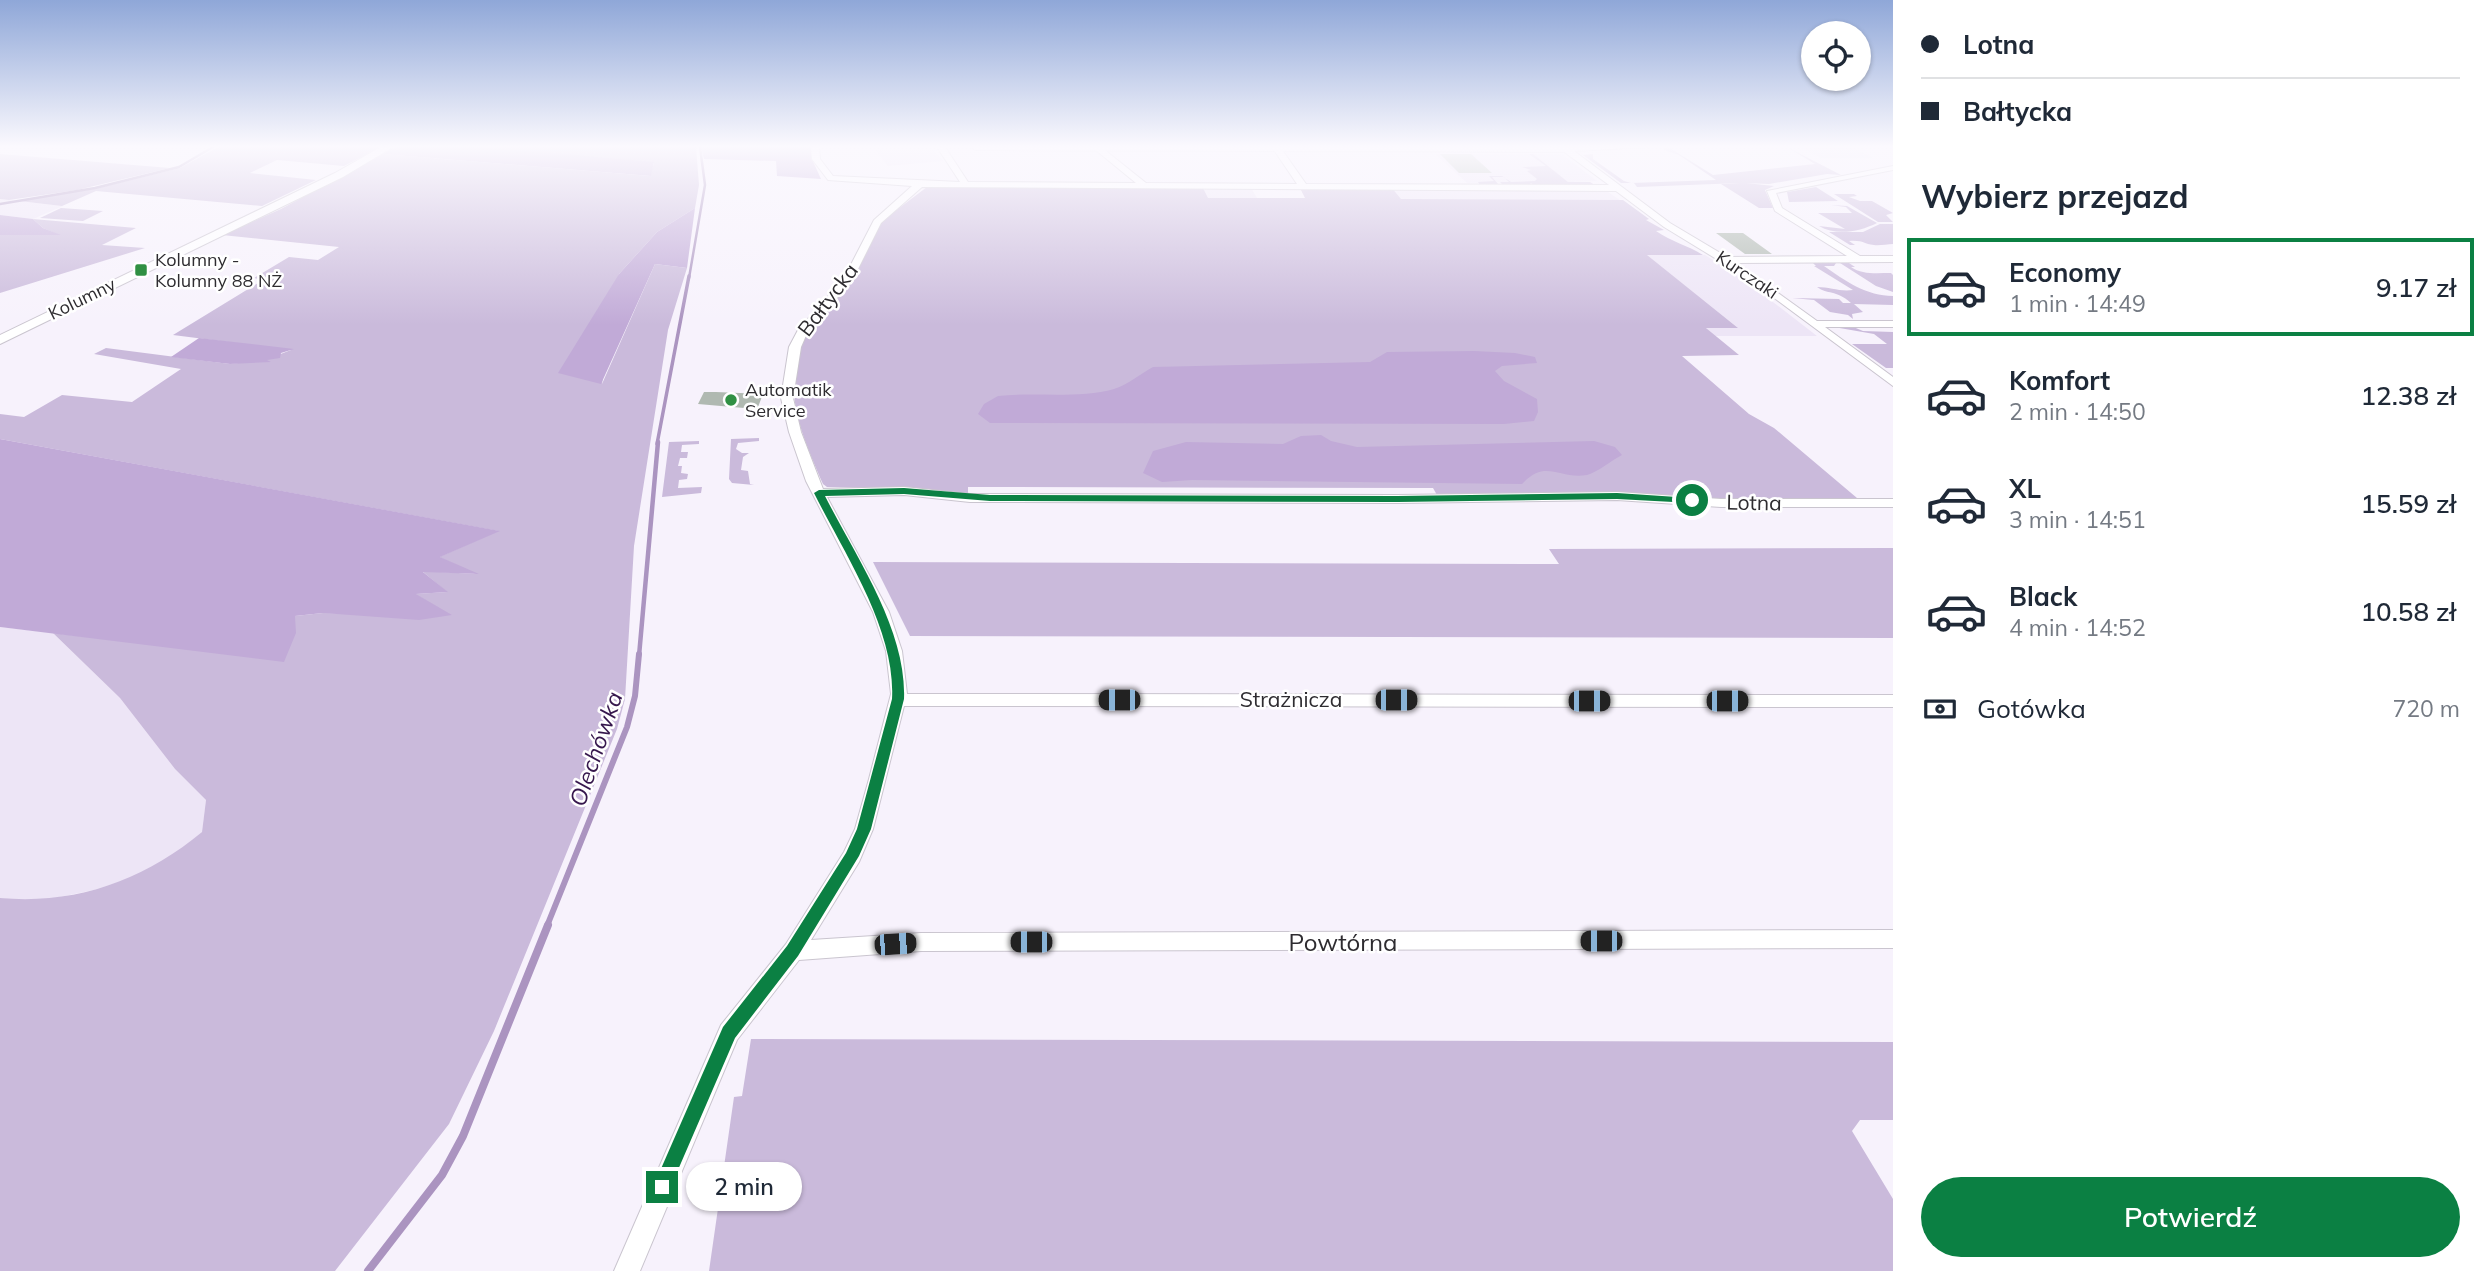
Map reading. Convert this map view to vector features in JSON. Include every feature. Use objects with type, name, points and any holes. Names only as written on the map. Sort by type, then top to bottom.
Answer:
[{"type":"street","name":"Kolumny","points":[[0,340],[276,206]]},
{"type":"street","name":"Bałtycka","points":[[627,1271],[729,1032],[793,951],[852,856],[864,829],[898,699],[899,678],[886,626],[819,493],[788,407],[795,347],[808,323],[847,281],[877,222],[895,206]]},
{"type":"street","name":"Kurczaki","points":[[1642,206],[1763,285],[1893,383]]},
{"type":"street","points":[[1777,206],[1858,259]]},
{"type":"street","points":[[1725,260],[1893,259]]},
{"type":"street","points":[[1814,324],[1893,324]]},
{"type":"street","name":"Lotna","points":[[819,493],[904,491],[982,498],[1397,499],[1617,496],[1721,503],[1893,503]]},
{"type":"street","name":"Strażnicza","points":[[898,699],[1893,701]]},
{"type":"street","name":"Powtórna","points":[[793,951],[921,942],[1893,940]]},
{"type":"shaded area","points":[[0,206],[62,206],[33,219],[0,215]]},
{"type":"shaded area","points":[[286,206],[695,206],[657,232],[619,274],[602,384],[655,264],[687,268],[668,330],[634,546],[625,699],[617,729],[494,1031],[449,1124],[335,1271],[0,1271],[0,898],[28,899],[82,893],[133,876],[157,864],[202,832],[206,800],[175,769],[120,698],[53,633],[258,657],[295,616],[323,613],[450,615],[415,594],[447,592],[422,571],[476,574],[439,557],[498,531],[0,439],[0,414],[24,417],[62,395],[132,402],[181,369],[94,354],[106,348],[230,364],[265,360],[291,350],[173,335],[263,280],[254,278],[289,257],[318,260],[339,247],[222,235]]},
{"type":"shaded area","points":[[901,206],[1632,206],[1649,219],[1646,220],[1664,230],[1656,231],[1703,255],[1647,255],[1738,328],[1706,328],[1739,355],[1682,356],[1749,414],[1774,428],[1857,498],[1732,499],[1615,493],[1437,495],[1433,488],[968,487],[968,494],[923,489],[827,487],[823,484],[801,429],[796,410],[794,373],[805,334],[853,278],[882,221]]},
{"type":"shaded area","points":[[1841,206],[1848,206],[1877,223],[1848,232],[1819,226],[1845,229],[1818,213],[1852,213]]},
{"type":"shaded area","points":[[1853,206],[1881,206],[1893,213],[1886,215],[1893,222],[1878,222]]},
{"type":"shaded area","points":[[61,208],[103,211],[83,221],[40,218]]},
{"type":"shaded area","points":[[695,208],[687,268],[655,264],[601,384],[558,373],[619,274],[657,232]]},
{"type":"shaded area","points":[[0,215],[33,219],[43,228],[61,235],[0,235]]},
{"type":"shaded area","points":[[33,219],[136,228],[102,245],[145,248],[0,293],[0,235],[59,235],[43,228]]},
{"type":"shaded area","points":[[1880,224],[1893,224],[1893,244],[1876,245],[1849,241],[1855,245],[1850,245],[1829,232],[1863,232]]},
{"type":"shaded area","points":[[1646,255],[1705,255],[1742,278],[1817,336],[1715,336],[1705,327],[1737,327]]},
{"type":"shaded area","points":[[1813,263],[1836,263],[1834,266],[1824,266],[1865,290],[1893,296],[1893,305],[1854,304],[1863,312],[1852,314],[1853,319],[1848,315],[1830,312],[1814,300],[1792,298],[1839,299],[1843,303],[1851,303],[1817,287],[1853,290]]},
{"type":"shaded area","points":[[1840,263],[1849,263],[1855,270],[1865,272],[1891,273],[1893,292],[1876,286]]},
{"type":"shaded area","points":[[1828,326],[1851,326],[1863,331],[1893,332],[1893,368],[1886,368],[1852,344],[1887,344],[1874,334]]},
{"type":"shaded area","points":[[199,338],[294,349],[281,353],[280,358],[267,360],[271,362],[230,364],[171,357]]},
{"type":"shaded area","points":[[1474,351],[1535,357],[1537,363],[1502,366],[1495,371],[1504,381],[1537,399],[1538,412],[1534,421],[1504,424],[990,423],[978,414],[984,404],[998,396],[1101,392],[1130,382],[1153,367],[1370,362],[1387,352]]},
{"type":"shaded area","points":[[1321,435],[1331,441],[1357,447],[1594,441],[1615,447],[1622,455],[1587,475],[1538,472],[1522,484],[1192,480],[1162,482],[1143,473],[1153,451],[1186,442],[1283,444],[1301,436]]},
{"type":"shaded area","points":[[759,438],[759,441],[738,443],[736,449],[749,453],[743,457],[741,470],[748,471],[750,484],[754,485],[732,483],[729,479],[731,439]]},
{"type":"shaded area","points":[[0,439],[500,531],[440,557],[479,574],[423,572],[448,592],[416,594],[452,615],[419,620],[323,613],[295,616],[296,633],[284,662],[0,627]]},
{"type":"shaded area","points":[[699,441],[699,444],[682,445],[681,452],[688,452],[687,458],[680,458],[678,466],[682,466],[681,473],[688,474],[687,479],[679,480],[678,488],[702,487],[701,493],[662,497],[669,442]]},
{"type":"shaded area","points":[[1893,548],[1893,638],[910,636],[873,562],[1559,564],[1549,549]]},
{"type":"shaded area","points":[[0,627],[53,633],[120,698],[175,769],[206,800],[202,832],[173,856],[137,876],[94,890],[35,902],[0,898]]},
{"type":"shaded area","points":[[751,1039],[1893,1042],[1893,1120],[1860,1120],[1852,1131],[1893,1199],[1893,1271],[709,1271],[734,1097],[742,1096]]},
{"type":"building","points":[[1716,233],[1743,233],[1772,254],[1745,254]]},
{"type":"building","name":"Automatik Service","points":[[704,392],[763,394],[758,407],[744,408],[698,404]]},
{"type":"waterway","name":"Olechówka","points":[[689,278],[701,206]]},
{"type":"waterway","name":"Olechówka","points":[[657,444],[689,276]]},
{"type":"waterway","name":"Olechówka","points":[[639,656],[658,442]]},
{"type":"waterway","name":"Olechówka","points":[[547,926],[627,727],[635,696],[639,654]]},
{"type":"waterway","name":"Olechówka","points":[[368,1271],[442,1175],[463,1136],[548,925]]},
{"type":"place","name":"Kolumny - Kolumny 88 NŻ","points":[[141,270]]},
{"type":"place","name":"Automatik Service","points":[[731,400]]},
{"type":"route","points":[[662,1187],[729,1032],[793,951],[852,856],[864,829],[898,699],[899,678],[894,650],[881,612],[819,493],[904,491],[971,498],[1397,499],[1617,496],[1692,500]]}]
